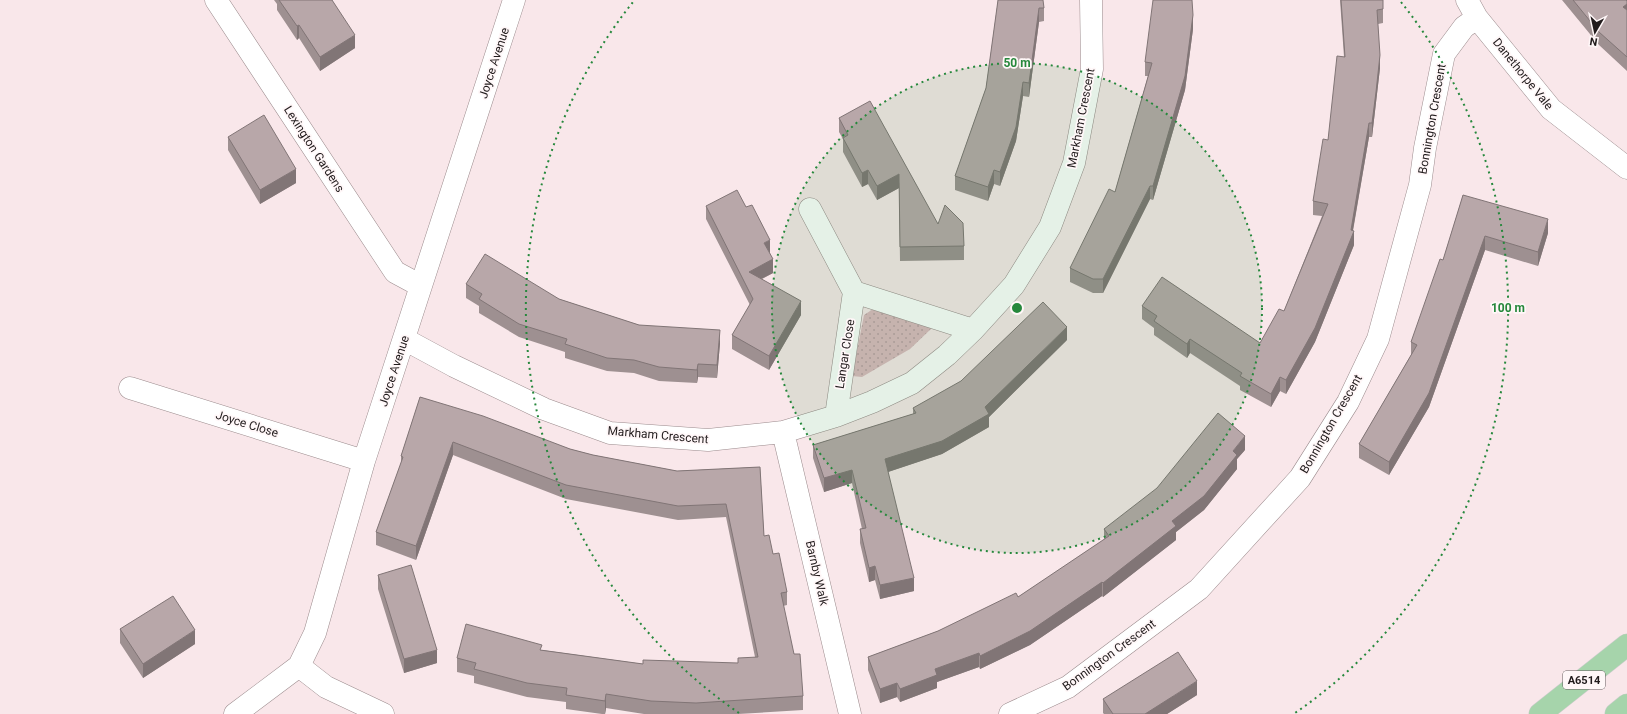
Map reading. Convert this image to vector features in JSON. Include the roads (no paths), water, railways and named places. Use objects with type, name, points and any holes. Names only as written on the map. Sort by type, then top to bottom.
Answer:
[{"type":"highway","name":"A6514","points":[[1540,714],[1627,645]]},
{"type":"highway","points":[[1616,714],[1627,705]]},
{"type":"street","name":"Lexington Gardens","points":[[216,0],[395,272],[421,286]]},
{"type":"street","name":"Joyce Avenue","points":[[235,714],[299,666],[315,633],[364,461],[514,0]]},
{"type":"street","name":"Markham Crescent","points":[[404,339],[454,366],[544,409],[610,433],[708,440],[783,432],[836,416],[872,402],[912,382],[947,355],[973,330],[1014,285],[1050,227],[1074,163],[1092,69],[1091,0]]},
{"type":"street","name":"Danethorpe Vale","points":[[1472,9],[1551,109],[1627,168]]},
{"type":"street","name":"Bonnington Crescent","points":[[1010,714],[1068,687],[1199,590],[1300,478],[1348,402],[1378,339],[1420,186],[1425,148],[1444,54],[1464,27],[1472,9]]},
{"type":"street","points":[[810,209],[854,292],[973,330]]},
{"type":"street","name":"Langar Close","points":[[836,416],[854,292]]},
{"type":"street","name":"Joyce Close","points":[[130,388],[364,461]]},
{"type":"street","name":"Barnby Walk","points":[[783,432],[850,714]]},
{"type":"street","points":[[299,666],[326,687],[382,714]]}]
